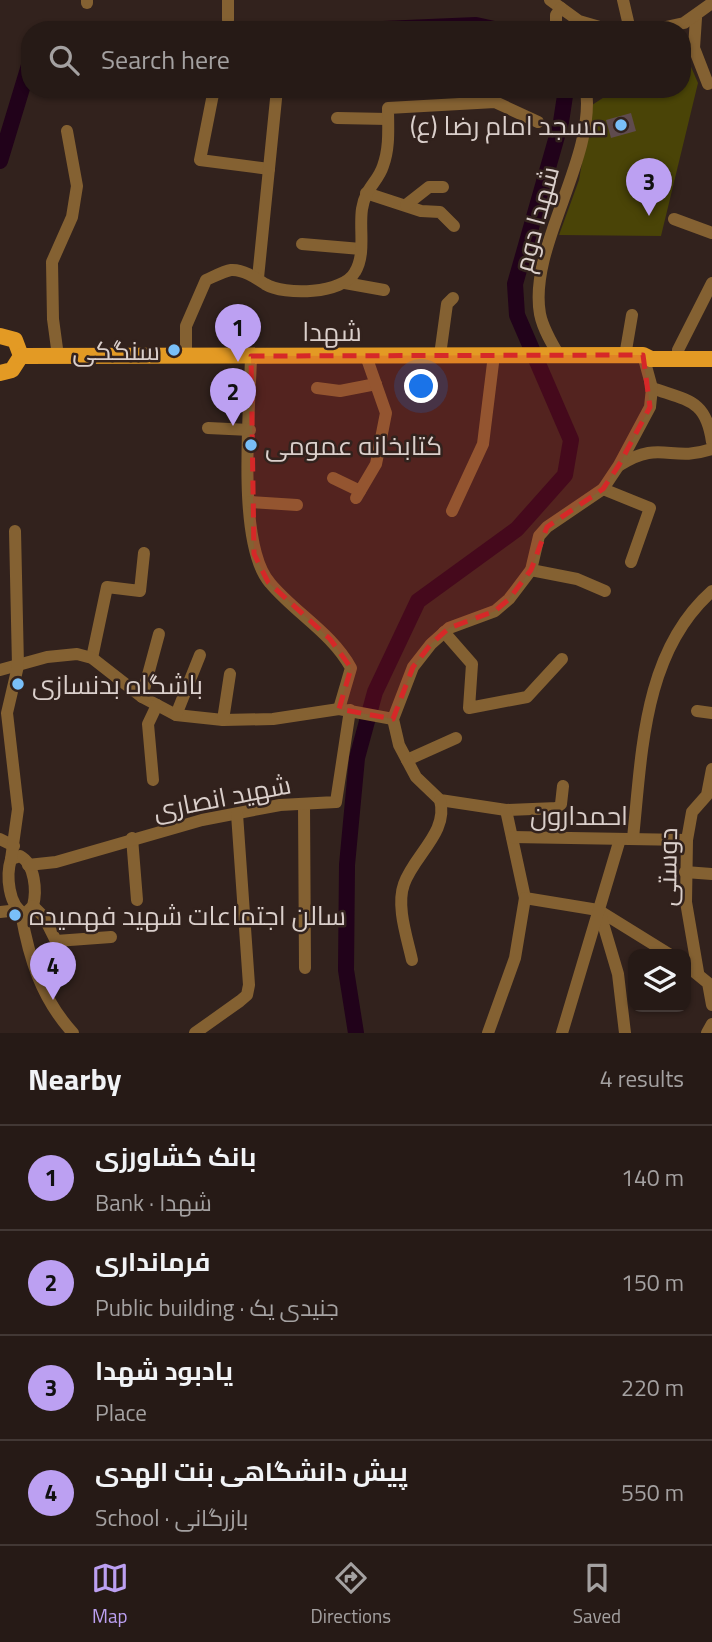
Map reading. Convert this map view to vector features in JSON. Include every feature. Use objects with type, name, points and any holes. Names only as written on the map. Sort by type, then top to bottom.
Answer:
[{"type":"main road","points":[[0,336],[15,340],[21,356],[12,370],[0,373]]},
{"type":"main road","name":"شهدا","points":[[643,355],[652,349],[712,349]]},
{"type":"main road","name":"شهدا","points":[[21,356],[643,355],[651,359],[712,359]]},
{"type":"street","points":[[228,0],[228,20]]},
{"type":"street","points":[[623,0],[628,21]]},
{"type":"street","points":[[556,4],[579,21]]},
{"type":"street","points":[[672,21],[702,7]]},
{"type":"street","points":[[702,7],[694,48],[708,84]]},
{"type":"street","points":[[212,98],[200,160],[269,169]]},
{"type":"street","points":[[258,278],[275,98]]},
{"type":"street","name":"شهدا دوم","points":[[560,357],[544,325],[539,296],[544,265],[581,142],[587,98]]},
{"type":"street","points":[[337,118],[495,102],[538,122]]},
{"type":"street","points":[[345,283],[355,272],[361,248],[362,209],[366,193],[383,169],[389,143],[388,113]]},
{"type":"street","points":[[58,356],[52,319],[52,262],[72,217],[77,186],[67,131]]},
{"type":"street","points":[[406,205],[429,187],[443,187]]},
{"type":"street","points":[[366,193],[421,211],[440,212],[454,226]]},
{"type":"street","points":[[674,219],[712,233]]},
{"type":"street","points":[[302,244],[361,248]]},
{"type":"street","points":[[186,355],[186,326],[206,280],[232,270],[258,278],[267,285],[313,292],[345,283],[384,290]]},
{"type":"street","points":[[678,350],[712,282]]},
{"type":"street","points":[[440,355],[447,304],[453,298]]},
{"type":"street","points":[[625,356],[632,315]]},
{"type":"street","points":[[452,511],[484,444],[494,355]]},
{"type":"street","points":[[412,960],[401,902],[403,884],[433,837],[443,810],[440,800],[416,777],[399,745],[393,719],[413,667],[444,632],[495,611],[531,570],[540,536],[547,527],[603,489],[620,465],[650,407],[652,388],[643,355]]},
{"type":"street","points":[[251,356],[250,502],[297,505]]},
{"type":"street","points":[[332,478],[334,482],[358,495],[376,464],[386,413],[366,356]]},
{"type":"street","points":[[317,388],[340,391],[376,384]]},
{"type":"street","points":[[652,388],[702,410],[708,418],[712,442]]},
{"type":"street","points":[[208,428],[250,430]]},
{"type":"street","points":[[620,465],[648,450],[687,456],[712,449]]},
{"type":"street","points":[[603,489],[650,508],[631,562]]},
{"type":"street","name":"شهید انصاری","points":[[21,861],[64,860],[132,838],[237,814],[304,804],[331,804],[339,797],[351,668],[330,639],[268,582],[254,554],[250,502]]},
{"type":"street","points":[[15,531],[18,666],[7,713],[18,809],[14,846],[34,885],[24,910]]},
{"type":"street","points":[[92,658],[107,587],[140,591],[144,553]]},
{"type":"street","points":[[531,570],[577,579],[605,591]]},
{"type":"street","points":[[562,1033],[598,910],[626,838],[648,707],[677,629],[712,591]]},
{"type":"street","points":[[444,632],[472,664],[469,708],[527,696],[562,659]]},
{"type":"street","points":[[142,697],[159,634]]},
{"type":"street","points":[[0,670],[61,654],[92,658],[142,697],[176,715],[223,720],[273,719],[349,710],[393,719]]},
{"type":"street","points":[[176,715],[200,655]]},
{"type":"street","points":[[223,720],[230,674]]},
{"type":"street","points":[[153,780],[148,724],[157,705]]},
{"type":"street","points":[[697,711],[712,713]]},
{"type":"street","points":[[407,760],[456,738]]},
{"type":"street","name":"دوستی","points":[[712,769],[707,795],[692,812],[685,873],[698,972],[708,983],[712,1005]]},
{"type":"street","points":[[440,800],[506,810],[557,808],[563,786]]},
{"type":"street","points":[[304,804],[305,968]]},
{"type":"street","points":[[488,1033],[515,958],[525,898],[506,810]]},
{"type":"street","points":[[195,1033],[247,995],[249,985],[237,814]]},
{"type":"street","points":[[17,832],[21,861],[8,876],[24,910],[29,960],[43,991],[68,1031]]},
{"type":"street","points":[[132,838],[137,900]]},
{"type":"street","name":"احمدارون","points":[[512,838],[687,840]]},
{"type":"street","points":[[0,839],[14,846]]},
{"type":"street","points":[[685,873],[712,874]]},
{"type":"street","points":[[525,898],[598,910],[661,949]]},
{"type":"street","points":[[0,912],[24,910],[44,917],[69,967]]},
{"type":"street","points":[[598,910],[618,974],[625,1033]]},
{"type":"street","points":[[56,942],[111,937]]},
{"type":"street","points":[[691,968],[698,972]]},
{"type":"street","points":[[706,1033],[712,1024]]},
{"type":"highlighted area","points":[[643,355],[650,407],[619,465],[603,489],[547,527],[531,570],[509,599],[495,611],[449,628],[431,644],[413,667],[393,719],[339,709],[351,668],[330,639],[268,582],[254,554],[251,356]]},
{"type":"shaded area","points":[[691,67],[698,83],[661,236],[559,235],[579,180],[592,105],[603,98],[691,98]]},
{"type":"building","name":"مسجد امام رضا (ع)","points":[[631,113],[636,131],[611,138],[606,120]]},
{"type":"waterway","points":[[0,161],[21,92]]},
{"type":"waterway","points":[[356,1033],[346,970],[347,865],[357,758],[375,692],[418,601],[517,529],[565,475],[571,440],[517,315],[515,284],[561,122],[565,98]]},
{"type":"place","name":"مسجد امام رضا (ع)","points":[[621,125]]},
{"type":"place","name":"یادبود شهدا","points":[[649,216]]},
{"type":"place","name":"سنگکى","points":[[174,350]]},
{"type":"place","name":"بانک کشاورزى","points":[[238,362]]},
{"type":"place","name":"فرماندارى","points":[[233,426]]},
{"type":"place","name":"کتابخانه عمومى","points":[[251,445]]},
{"type":"place","name":"باشگاه بدنسازى","points":[[18,684]]},
{"type":"place","name":"سالن اجتماعات شهید فهمیده","points":[[15,915]]},
{"type":"place","name":"پیش دانشگاهى بنت الهدى","points":[[53,1000]]}]
